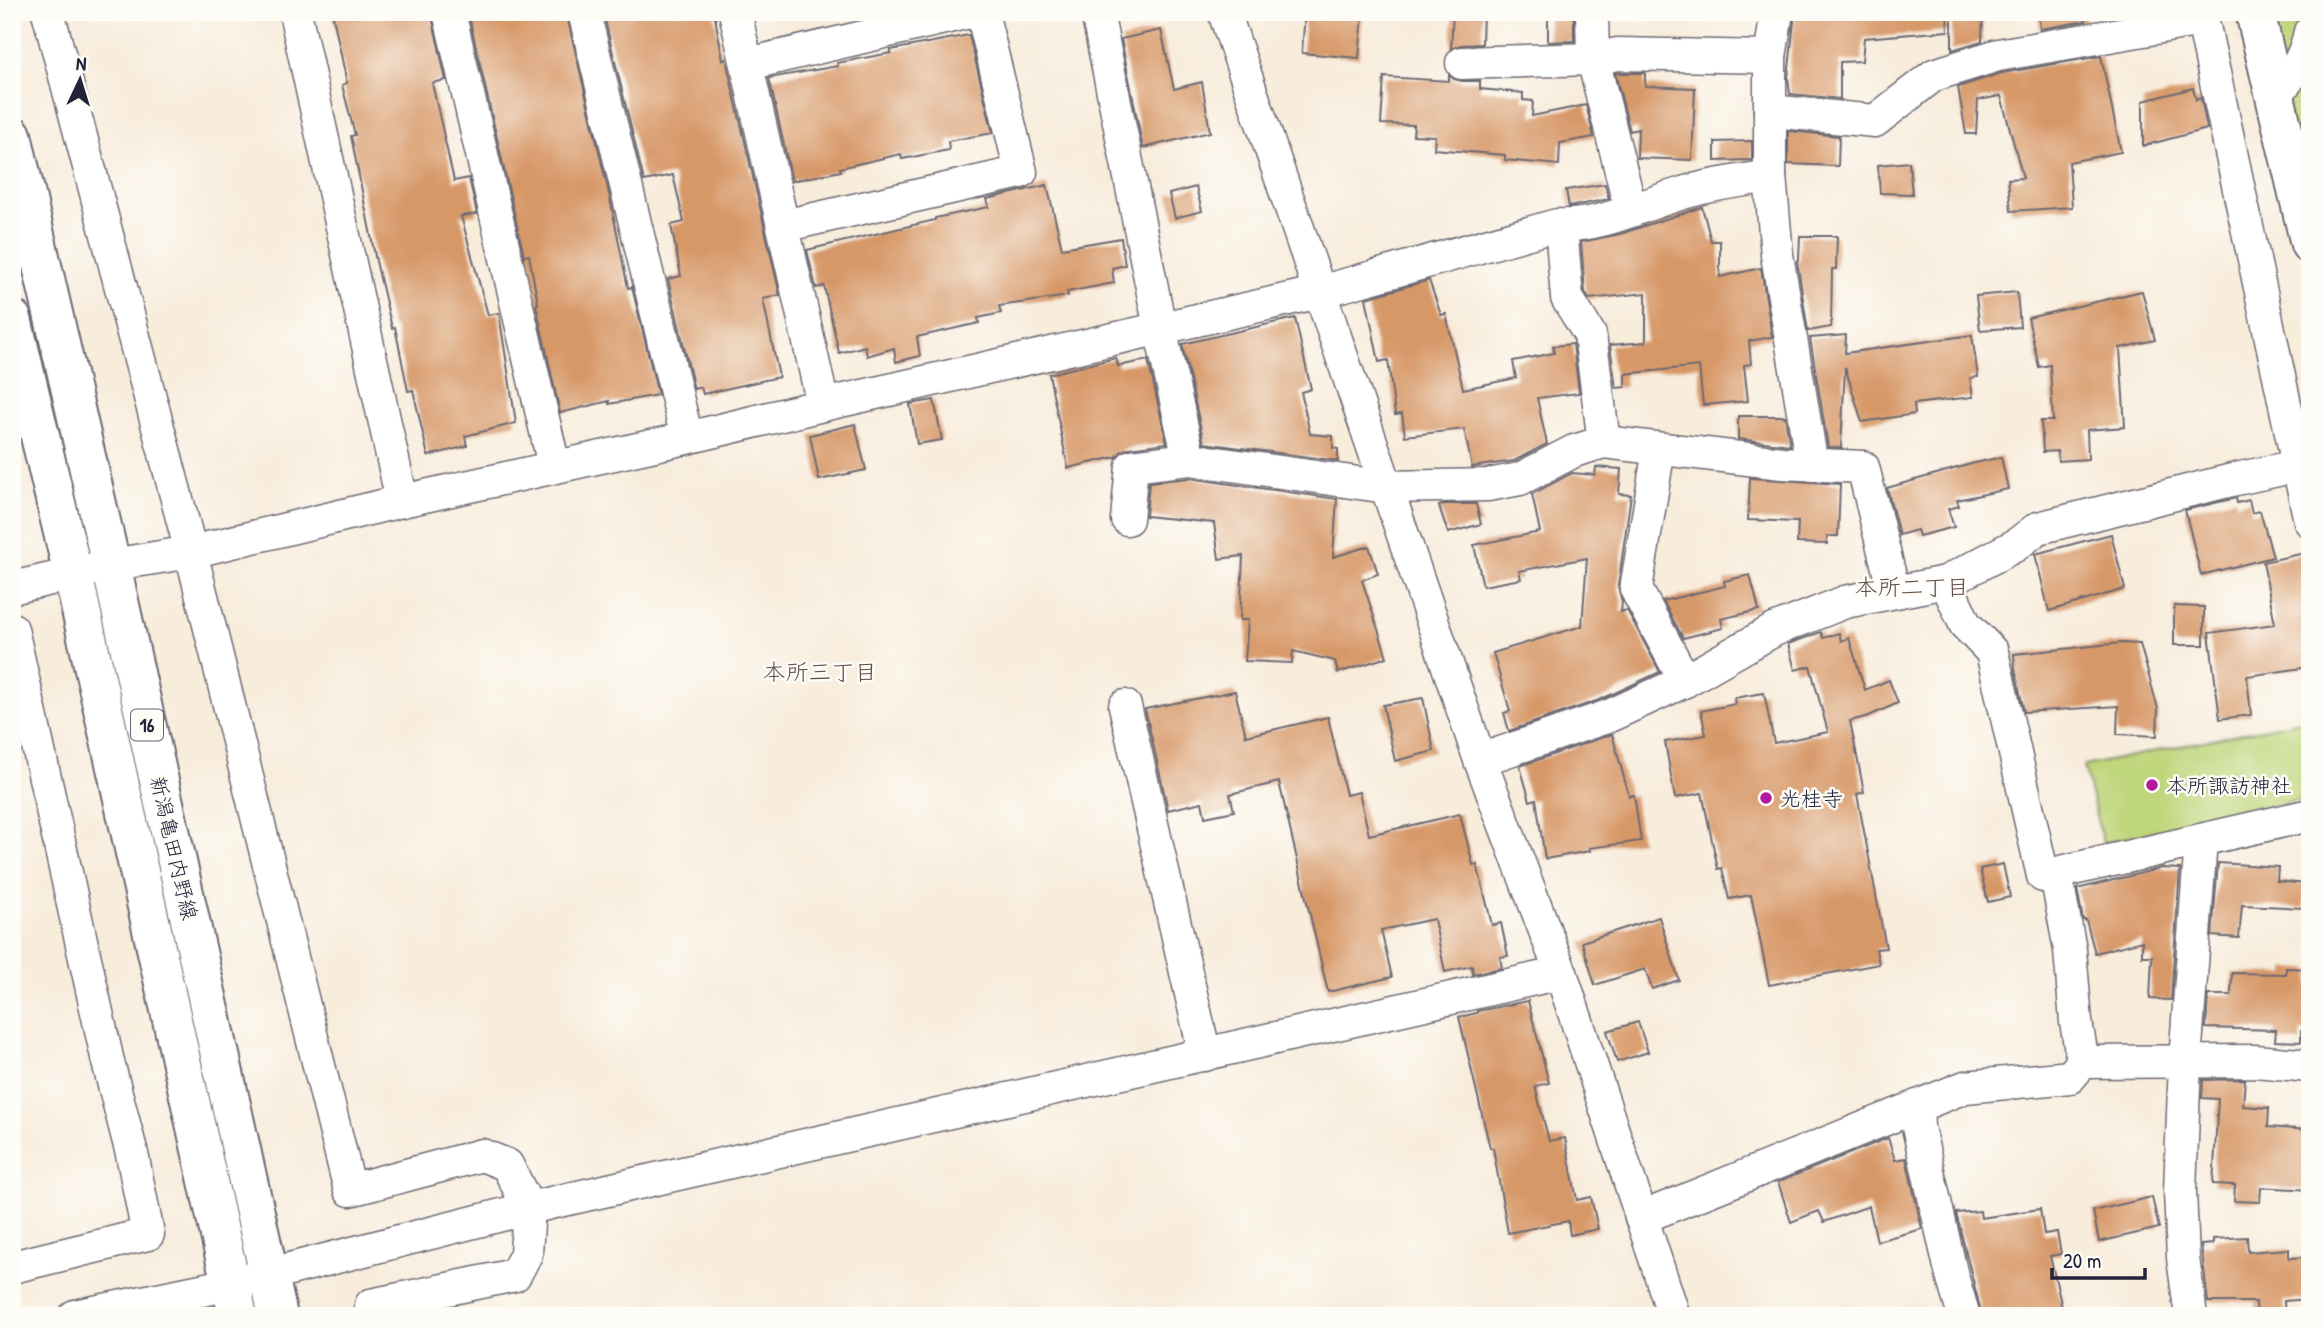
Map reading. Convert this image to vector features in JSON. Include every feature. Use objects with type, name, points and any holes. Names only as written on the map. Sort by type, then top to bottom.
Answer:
[{"type":"main road","points":[[2255,12],[2310,244]]},
{"type":"main road","name":"新潟亀田内野線","points":[[12,135],[278,1316]]},
{"type":"main road","name":"新潟亀田内野線","points":[[12,319],[73,574],[234,1300]]},
{"type":"street","points":[[48,12],[191,552],[350,1190],[482,1155],[508,1165],[529,1208],[526,1254],[515,1275],[371,1305],[373,1316]]},
{"type":"street","points":[[295,12],[402,501]]},
{"type":"street","points":[[449,12],[554,466]]},
{"type":"street","points":[[584,12],[687,438]]},
{"type":"street","points":[[735,12],[822,405]]},
{"type":"street","points":[[748,64],[904,20],[970,12]]},
{"type":"street","points":[[783,226],[1021,172],[982,12]]},
{"type":"street","points":[[1097,12],[1160,328],[1189,458]]},
{"type":"street","points":[[1224,12],[1480,760],[1561,973],[1674,1316]]},
{"type":"street","points":[[1592,12],[1593,60],[1631,211]]},
{"type":"street","points":[[1777,12],[1770,57],[1769,176],[1777,255],[1812,465]]},
{"type":"street","points":[[1770,111],[1875,121],[1934,75],[1998,55],[2202,16],[2310,521]]},
{"type":"street","points":[[2275,96],[2296,69],[2305,52],[2310,32]]},
{"type":"street","points":[[1462,63],[1593,60],[1618,54],[1770,57]]},
{"type":"street","points":[[12,588],[111,565],[191,552],[402,501],[1320,292],[1561,226],[1572,226],[1631,211],[1685,192],[1769,176]]},
{"type":"street","points":[[1561,226],[1567,298],[1590,335],[1604,442]]},
{"type":"street","points":[[1127,519],[1132,466],[1189,458],[1387,487],[1488,485],[1520,479],[1574,451],[1604,442],[1812,465],[1863,467],[1894,592]]},
{"type":"street","points":[[1659,449],[1636,589],[1685,681]]},
{"type":"street","points":[[1480,760],[1609,716],[1685,681],[1774,630],[1845,602],[1946,582],[2016,545],[2038,528],[2236,478],[2297,466]]},
{"type":"street","points":[[1946,582],[1965,624],[1993,652],[2043,876],[2310,815]]},
{"type":"street","points":[[12,629],[148,1234],[12,1267]]},
{"type":"street","points":[[1125,706],[1205,1055]]},
{"type":"street","points":[[2191,1316],[2183,1258],[2180,1191],[2185,1061],[2201,840]]},
{"type":"street","points":[[1641,1218],[1965,1087],[2070,1077],[2082,1062],[2070,950],[2056,874]]},
{"type":"street","points":[[75,1316],[234,1300],[268,1274],[529,1208],[1561,973]]},
{"type":"street","points":[[2082,1062],[2255,1061],[2310,1066]]},
{"type":"street","points":[[1917,1106],[1918,1127],[1952,1276],[1964,1316]]},
{"type":"green space","points":[[2256,12],[2310,12],[2310,215]]},
{"type":"green space","points":[[2310,719],[2310,798],[2103,843],[2084,766]]},
{"type":"building","points":[[332,12],[431,12],[446,80],[432,83],[454,181],[469,178],[477,214],[461,216],[488,315],[499,313],[516,423],[465,436],[467,446],[428,456],[413,390],[408,391],[395,327],[392,328],[376,261],[351,136],[355,135],[342,85],[347,83]]},
{"type":"building","points":[[468,12],[513,12],[514,21],[566,12],[610,198],[628,288],[632,287],[658,395],[609,404],[609,401],[560,413],[536,305],[538,304],[529,255],[524,256]]},
{"type":"building","points":[[625,12],[714,12],[723,60],[726,59],[780,295],[763,299],[779,377],[703,394],[701,387],[694,389],[668,279],[681,276],[671,225],[684,222],[673,175],[644,181],[604,16]]},
{"type":"building","points":[[1305,12],[1363,14],[1359,58],[1302,53]]},
{"type":"building","points":[[1453,12],[1483,12],[1482,44],[1461,45],[1451,49]]},
{"type":"building","points":[[1548,12],[1574,12],[1574,41],[1548,42]]},
{"type":"building","points":[[1795,12],[1947,12],[1948,31],[1864,38],[1862,61],[1840,62],[1840,99],[1790,94],[1788,78]]},
{"type":"building","points":[[1952,12],[1983,12],[1982,41],[1952,50]]},
{"type":"building","points":[[2038,12],[2085,12],[2086,21],[2040,29]]},
{"type":"building","points":[[1161,30],[1174,89],[1202,82],[1210,132],[1143,148],[1121,39]]},
{"type":"building","points":[[969,35],[993,133],[948,141],[949,150],[902,159],[901,154],[792,181],[769,78],[838,66],[837,63],[891,53],[891,50]]},
{"type":"building","points":[[2101,56],[2121,152],[2069,162],[2072,207],[2011,211],[2008,179],[2023,178],[2001,96],[1978,100],[1976,134],[1966,134],[1958,87],[2002,73]]},
{"type":"building","points":[[1615,73],[1645,73],[1645,86],[1695,88],[1692,160],[1637,158],[1638,129],[1630,131]]},
{"type":"building","points":[[1449,75],[1462,81],[1480,81],[1480,89],[1523,93],[1523,100],[1533,101],[1532,116],[1586,105],[1594,137],[1560,143],[1559,165],[1505,160],[1505,155],[1434,149],[1435,136],[1413,135],[1414,125],[1381,124],[1384,77],[1449,81]]},
{"type":"building","points":[[2193,88],[2196,100],[2201,98],[2207,129],[2143,146],[2143,101]]},
{"type":"building","points":[[1788,131],[1839,136],[1838,166],[1788,164]]},
{"type":"building","points":[[1752,141],[1752,160],[1715,161],[1715,142]]},
{"type":"building","points":[[1909,162],[1912,194],[1880,193],[1878,165]]},
{"type":"building","points":[[1605,184],[1609,199],[1569,207],[1566,190]]},
{"type":"building","points":[[1047,185],[1062,248],[1121,238],[1125,265],[1112,268],[1114,283],[1067,292],[1068,296],[999,306],[1001,313],[978,318],[979,323],[917,337],[920,356],[896,362],[894,348],[867,356],[865,346],[839,353],[824,286],[816,288],[807,250],[989,207],[987,199]]},
{"type":"building","points":[[1196,187],[1202,211],[1175,218],[1169,194]]},
{"type":"building","points":[[1702,207],[1711,241],[1720,241],[1720,277],[1761,268],[1772,337],[1749,341],[1751,364],[1744,365],[1748,401],[1703,405],[1699,366],[1625,374],[1625,387],[1616,388],[1610,345],[1646,342],[1646,293],[1589,299],[1585,292],[1581,242],[1620,234]]},
{"type":"building","points":[[1800,236],[1837,236],[1836,269],[1832,269],[1831,327],[1808,331],[1797,261]]},
{"type":"building","points":[[1429,280],[1441,315],[1446,314],[1463,389],[1516,378],[1513,361],[1554,353],[1553,346],[1573,344],[1579,393],[1537,398],[1547,444],[1514,461],[1472,467],[1464,429],[1405,436],[1402,414],[1395,415],[1388,360],[1379,362],[1366,298]]},
{"type":"building","points":[[2142,291],[2155,340],[2120,348],[2125,427],[2087,430],[2088,459],[2058,461],[2057,451],[2043,452],[2041,421],[2053,421],[2050,365],[2039,367],[2028,318]]},
{"type":"building","points":[[2017,292],[2020,327],[1980,330],[1976,296]]},
{"type":"building","points":[[1295,318],[1311,389],[1301,392],[1310,434],[1333,436],[1333,448],[1338,449],[1338,461],[1204,443],[1182,344]]},
{"type":"building","points":[[1846,335],[1845,353],[1972,335],[1978,377],[1970,378],[1973,397],[1914,404],[1915,414],[1862,422],[1845,367],[1841,448],[1828,447],[1810,338]]},
{"type":"building","points":[[1116,358],[1118,366],[1148,360],[1167,443],[1129,448],[1116,457],[1068,468],[1049,374]]},
{"type":"building","points":[[934,400],[942,440],[917,444],[910,404]]},
{"type":"building","points":[[1738,416],[1785,416],[1790,445],[1738,439]]},
{"type":"building","points":[[855,424],[866,470],[819,480],[810,435]]},
{"type":"building","points":[[2001,457],[2008,489],[1957,500],[1959,506],[1948,509],[1954,527],[1919,536],[1917,530],[1899,535],[1887,488]]},
{"type":"building","points":[[1596,467],[1621,469],[1619,494],[1631,495],[1618,586],[1622,602],[1621,612],[1627,610],[1660,672],[1602,699],[1509,731],[1504,713],[1510,711],[1493,653],[1582,626],[1587,558],[1519,571],[1521,579],[1483,586],[1474,545],[1540,532],[1532,494],[1572,473],[1595,475]]},
{"type":"building","points":[[1189,478],[1337,499],[1333,557],[1369,546],[1378,574],[1362,580],[1387,657],[1338,673],[1335,661],[1293,651],[1292,663],[1245,661],[1248,620],[1240,620],[1243,556],[1219,559],[1214,523],[1146,516],[1149,482]]},
{"type":"building","points":[[1750,478],[1840,484],[1838,536],[1827,536],[1827,544],[1797,543],[1798,522],[1748,520]]},
{"type":"building","points":[[2236,498],[2237,503],[2249,500],[2252,513],[2260,511],[2273,557],[2201,575],[2185,510]]},
{"type":"building","points":[[1476,504],[1481,524],[1448,533],[1439,506]]},
{"type":"building","points":[[2111,534],[2125,589],[2049,611],[2035,554]]},
{"type":"building","points":[[2305,553],[2310,574],[2310,667],[2247,676],[2251,715],[2220,719],[2209,633],[2275,624],[2263,562]]},
{"type":"building","points":[[1750,575],[1759,610],[1721,619],[1723,628],[1683,638],[1663,601],[1725,586],[1724,581]]},
{"type":"building","points":[[2174,606],[2204,607],[2204,645],[2174,645]]},
{"type":"building","points":[[1821,632],[1823,638],[1839,633],[1841,641],[1849,638],[1865,690],[1889,680],[1898,703],[1850,721],[1864,792],[1857,794],[1886,948],[1876,949],[1879,964],[1769,985],[1751,895],[1729,899],[1722,868],[1718,869],[1702,793],[1675,798],[1665,742],[1706,735],[1701,711],[1735,704],[1734,698],[1764,693],[1774,743],[1828,732],[1810,666],[1795,670],[1788,644]]},
{"type":"building","points":[[2121,643],[2140,644],[2158,709],[2157,736],[2117,734],[2118,706],[2024,712],[2014,654]]},
{"type":"building","points":[[1235,691],[1246,736],[1328,717],[1346,795],[1359,792],[1369,835],[1460,814],[1473,865],[1477,864],[1492,925],[1501,923],[1508,956],[1500,957],[1502,968],[1473,974],[1472,966],[1445,972],[1434,919],[1381,930],[1392,977],[1328,992],[1279,782],[1230,794],[1234,811],[1205,817],[1202,802],[1168,810],[1145,709]]},
{"type":"building","points":[[1423,698],[1434,751],[1395,761],[1383,705]]},
{"type":"building","points":[[1612,734],[1629,796],[1634,795],[1641,841],[1589,848],[1590,851],[1545,859],[1536,799],[1530,801],[1520,766]]},
{"type":"building","points":[[2218,863],[2278,867],[2277,881],[2305,884],[2304,908],[2242,905],[2239,938],[2212,936]]},
{"type":"building","points":[[2003,864],[2010,897],[1988,902],[1980,869]]},
{"type":"building","points":[[2162,868],[2180,869],[2171,1000],[2150,999],[2152,956],[2142,956],[2142,941],[2095,953],[2086,920],[2083,920],[2077,889]]},
{"type":"building","points":[[1659,917],[1679,980],[1652,989],[1645,969],[1595,985],[1582,942]]},
{"type":"building","points":[[2286,968],[2310,969],[2310,1031],[2301,1031],[2301,1042],[2275,1041],[2276,1030],[2206,1028],[2208,995],[2231,995],[2232,973],[2286,974]]},
{"type":"building","points":[[1528,1001],[1549,1083],[1535,1086],[1549,1141],[1565,1138],[1577,1200],[1591,1197],[1598,1229],[1570,1235],[1568,1221],[1508,1233],[1493,1148],[1490,1148],[1459,1017]]},
{"type":"building","points":[[1638,1022],[1648,1052],[1617,1062],[1607,1031]]},
{"type":"building","points":[[2245,1079],[2243,1106],[2269,1108],[2268,1127],[2310,1130],[2310,1190],[2261,1187],[2260,1202],[2234,1201],[2235,1185],[2213,1184],[2218,1099],[2202,1098],[2203,1080]]},
{"type":"building","points":[[1888,1138],[1895,1160],[1906,1158],[1922,1229],[1877,1241],[1869,1206],[1824,1222],[1819,1211],[1791,1222],[1778,1182]]},
{"type":"building","points":[[2152,1197],[2159,1228],[2099,1242],[2093,1211]]},
{"type":"building","points":[[2040,1209],[2044,1234],[2057,1232],[2061,1254],[2050,1256],[2064,1316],[1982,1316],[1956,1213],[1980,1211],[1981,1218]]},
{"type":"building","points":[[2247,1237],[2248,1252],[2289,1249],[2289,1258],[2309,1257],[2310,1299],[2284,1301],[2285,1316],[2257,1316],[2256,1302],[2208,1302],[2201,1245],[2213,1244],[2213,1239]]},
{"type":"place","name":"本所諏訪神社","points":[[2152,785]]},
{"type":"place","name":"光桂寺","points":[[1766,798]]},
{"type":"district","name":"本所二丁目","points":[[1912,586]]},
{"type":"district","name":"本所三丁目","points":[[820,671]]}]
